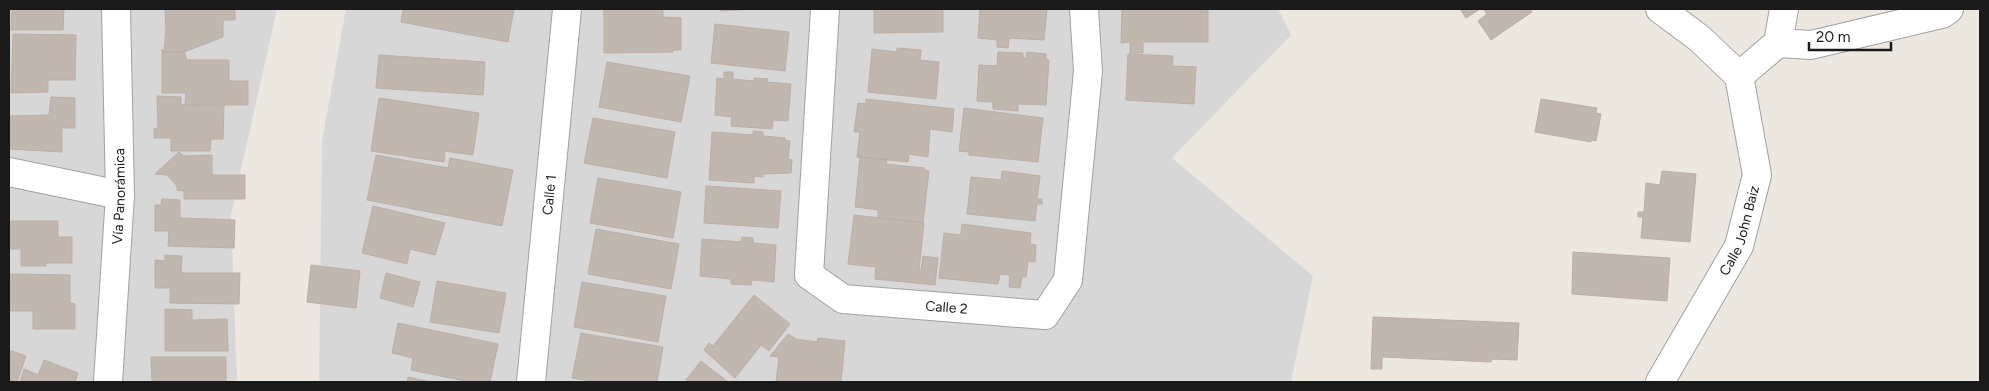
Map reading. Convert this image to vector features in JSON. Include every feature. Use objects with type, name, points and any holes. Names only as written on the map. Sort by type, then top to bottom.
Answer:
[{"type":"street","name":"Vía Panorámica","points":[[108,382],[120,194],[116,9]]},
{"type":"street","name":"Calle 1","points":[[531,382],[567,9]]},
{"type":"street","name":"Calle 2","points":[[825,9],[809,275],[842,299],[1044,315],[1068,280],[1088,71],[1084,9]]},
{"type":"street","points":[[1660,9],[1699,38],[1739,76],[1778,42],[1784,9]]},
{"type":"street","points":[[1778,42],[1811,45],[1942,14],[1949,9]]},
{"type":"street","name":"Calle John Baiz","points":[[1660,382],[1739,246],[1757,175],[1739,76]]},
{"type":"street","points":[[9,172],[120,194]]},
{"type":"shaded area","points":[[9,9],[277,9],[231,214],[237,382],[9,382]]},
{"type":"shaded area","points":[[346,9],[1278,9],[1291,35],[1172,158],[1313,276],[1291,382],[319,382],[322,141]]},
{"type":"building","points":[[12,9],[64,9],[63,30],[11,30]]},
{"type":"building","points":[[165,9],[235,9],[235,20],[223,20],[223,37],[184,52],[164,52]]},
{"type":"building","points":[[403,9],[514,9],[508,42],[401,22]]},
{"type":"building","points":[[604,9],[663,9],[663,17],[681,18],[681,50],[673,50],[673,52],[604,53]]},
{"type":"building","points":[[720,9],[758,9],[720,11]]},
{"type":"building","points":[[874,9],[943,9],[943,32],[874,33]]},
{"type":"building","points":[[980,9],[1047,9],[1044,40],[1009,38],[1008,48],[997,47],[997,40],[978,38]]},
{"type":"building","points":[[1122,9],[1208,9],[1208,42],[1143,42],[1143,53],[1130,53],[1130,42],[1121,43]]},
{"type":"building","points":[[1460,9],[1480,9],[1466,18]]},
{"type":"building","points":[[1483,9],[1530,9],[1532,12],[1491,40],[1478,21],[1487,14]]},
{"type":"building","points":[[715,24],[789,32],[785,71],[711,63]]},
{"type":"building","points":[[13,34],[76,35],[75,80],[48,80],[48,92],[11,93]]},
{"type":"building","points":[[897,48],[921,50],[920,60],[939,62],[936,99],[868,92],[872,49],[897,52]]},
{"type":"building","points":[[162,49],[164,52],[184,52],[187,60],[229,60],[229,81],[248,81],[248,105],[185,105],[186,93],[162,93]]},
{"type":"building","points":[[998,52],[1023,53],[1023,58],[1026,58],[1027,52],[1046,54],[1046,59],[1049,60],[1046,105],[1018,104],[1018,111],[993,109],[993,102],[977,101],[979,65],[997,66]]},
{"type":"building","points":[[1128,54],[1173,56],[1172,66],[1196,67],[1194,104],[1126,100]]},
{"type":"building","points":[[379,55],[485,62],[483,95],[376,88]]},
{"type":"building","points":[[607,62],[690,76],[681,122],[599,107]]},
{"type":"building","points":[[724,72],[733,72],[733,79],[754,81],[754,78],[768,79],[767,82],[791,84],[788,121],[773,120],[772,129],[731,126],[732,117],[715,115],[717,78],[724,79]]},
{"type":"building","points":[[157,96],[181,97],[181,105],[224,106],[223,139],[211,139],[210,151],[171,151],[171,138],[154,138],[154,129],[158,128]]},
{"type":"building","points":[[51,97],[75,98],[75,128],[62,128],[62,152],[9,149],[9,116],[49,115]]},
{"type":"building","points":[[379,98],[479,113],[473,155],[445,151],[444,162],[371,151]]},
{"type":"building","points":[[866,99],[954,109],[952,132],[930,129],[928,157],[909,154],[908,162],[857,157],[860,132],[854,132],[858,103],[866,104]]},
{"type":"building","points":[[1541,99],[1597,108],[1596,113],[1601,114],[1596,141],[1591,140],[1591,142],[1535,132]]},
{"type":"building","points":[[964,108],[1043,118],[1038,162],[969,155],[969,152],[959,151]]},
{"type":"building","points":[[593,118],[675,132],[667,178],[584,163]]},
{"type":"building","points":[[753,131],[763,132],[763,136],[785,138],[785,140],[790,141],[788,159],[792,160],[791,173],[763,174],[763,177],[754,176],[754,183],[709,180],[712,132],[753,135]]},
{"type":"building","points":[[179,152],[184,156],[212,155],[212,175],[245,175],[245,199],[184,199],[184,191],[177,190],[177,186],[167,175],[155,174]]},
{"type":"building","points":[[376,155],[448,168],[450,158],[513,170],[502,226],[367,200]]},
{"type":"building","points":[[860,157],[887,159],[886,164],[924,168],[924,170],[929,171],[923,223],[878,218],[878,210],[855,207]]},
{"type":"building","points":[[1002,171],[1040,176],[1037,199],[1042,199],[1042,204],[1037,204],[1035,221],[967,214],[971,177],[1001,180]]},
{"type":"building","points":[[1662,171],[1696,174],[1690,242],[1641,238],[1643,217],[1638,217],[1638,212],[1644,212],[1646,183],[1660,185]]},
{"type":"building","points":[[598,178],[681,192],[673,238],[590,223]]},
{"type":"building","points":[[706,186],[781,191],[778,228],[704,223]]},
{"type":"building","points":[[162,199],[180,200],[180,218],[235,220],[234,248],[168,246],[169,231],[155,231],[155,205],[161,205]]},
{"type":"building","points":[[373,206],[445,223],[435,255],[410,249],[407,264],[362,253]]},
{"type":"building","points":[[854,215],[924,223],[919,270],[921,271],[923,256],[938,258],[935,285],[875,279],[876,267],[848,264]]},
{"type":"building","points":[[9,221],[58,221],[58,237],[72,237],[72,263],[46,263],[46,266],[21,266],[21,249],[9,249]]},
{"type":"building","points":[[962,224],[1031,233],[1030,244],[1036,245],[1035,262],[1028,261],[1026,277],[1022,277],[1020,288],[1009,287],[1010,275],[1000,274],[998,284],[939,278],[944,233],[961,235]]},
{"type":"building","points":[[596,229],[679,244],[671,289],[588,274]]},
{"type":"building","points":[[742,237],[753,238],[753,243],[776,245],[774,282],[752,280],[751,285],[731,284],[731,279],[700,276],[702,239],[741,242]]},
{"type":"building","points":[[1573,252],[1670,258],[1667,301],[1572,294]]},
{"type":"building","points":[[165,255],[182,256],[181,273],[240,273],[239,304],[170,303],[170,288],[155,288],[155,260],[165,261]]},
{"type":"building","points":[[311,265],[360,271],[356,308],[307,302]]},
{"type":"building","points":[[386,273],[420,282],[413,307],[380,298]]},
{"type":"building","points":[[9,274],[70,275],[70,303],[75,304],[75,329],[33,329],[33,311],[9,311]]},
{"type":"building","points":[[437,281],[506,293],[499,333],[430,322]]},
{"type":"building","points":[[582,282],[666,296],[658,342],[574,327]]},
{"type":"building","points":[[754,295],[790,324],[769,351],[761,345],[735,378],[704,350],[709,343],[713,346]]},
{"type":"building","points":[[165,309],[192,310],[192,320],[227,319],[228,351],[165,351]]},
{"type":"building","points":[[1373,317],[1519,323],[1517,360],[1492,359],[1491,362],[1382,357],[1382,369],[1371,369]]},
{"type":"building","points":[[398,323],[498,344],[490,382],[469,382],[411,370],[413,358],[392,353]]},
{"type":"building","points":[[581,333],[663,347],[657,382],[599,382],[572,378]]},
{"type":"building","points":[[788,334],[796,339],[817,342],[818,338],[845,341],[841,382],[776,382],[779,357],[770,356]]},
{"type":"building","points":[[9,350],[26,356],[17,382],[9,382]]},
{"type":"building","points":[[151,357],[226,357],[226,382],[152,382]]},
{"type":"building","points":[[44,360],[78,373],[75,382],[20,382],[24,369],[38,375]]},
{"type":"building","points":[[701,361],[728,382],[689,382],[686,380]]},
{"type":"building","points":[[408,377],[431,382],[407,382]]}]
